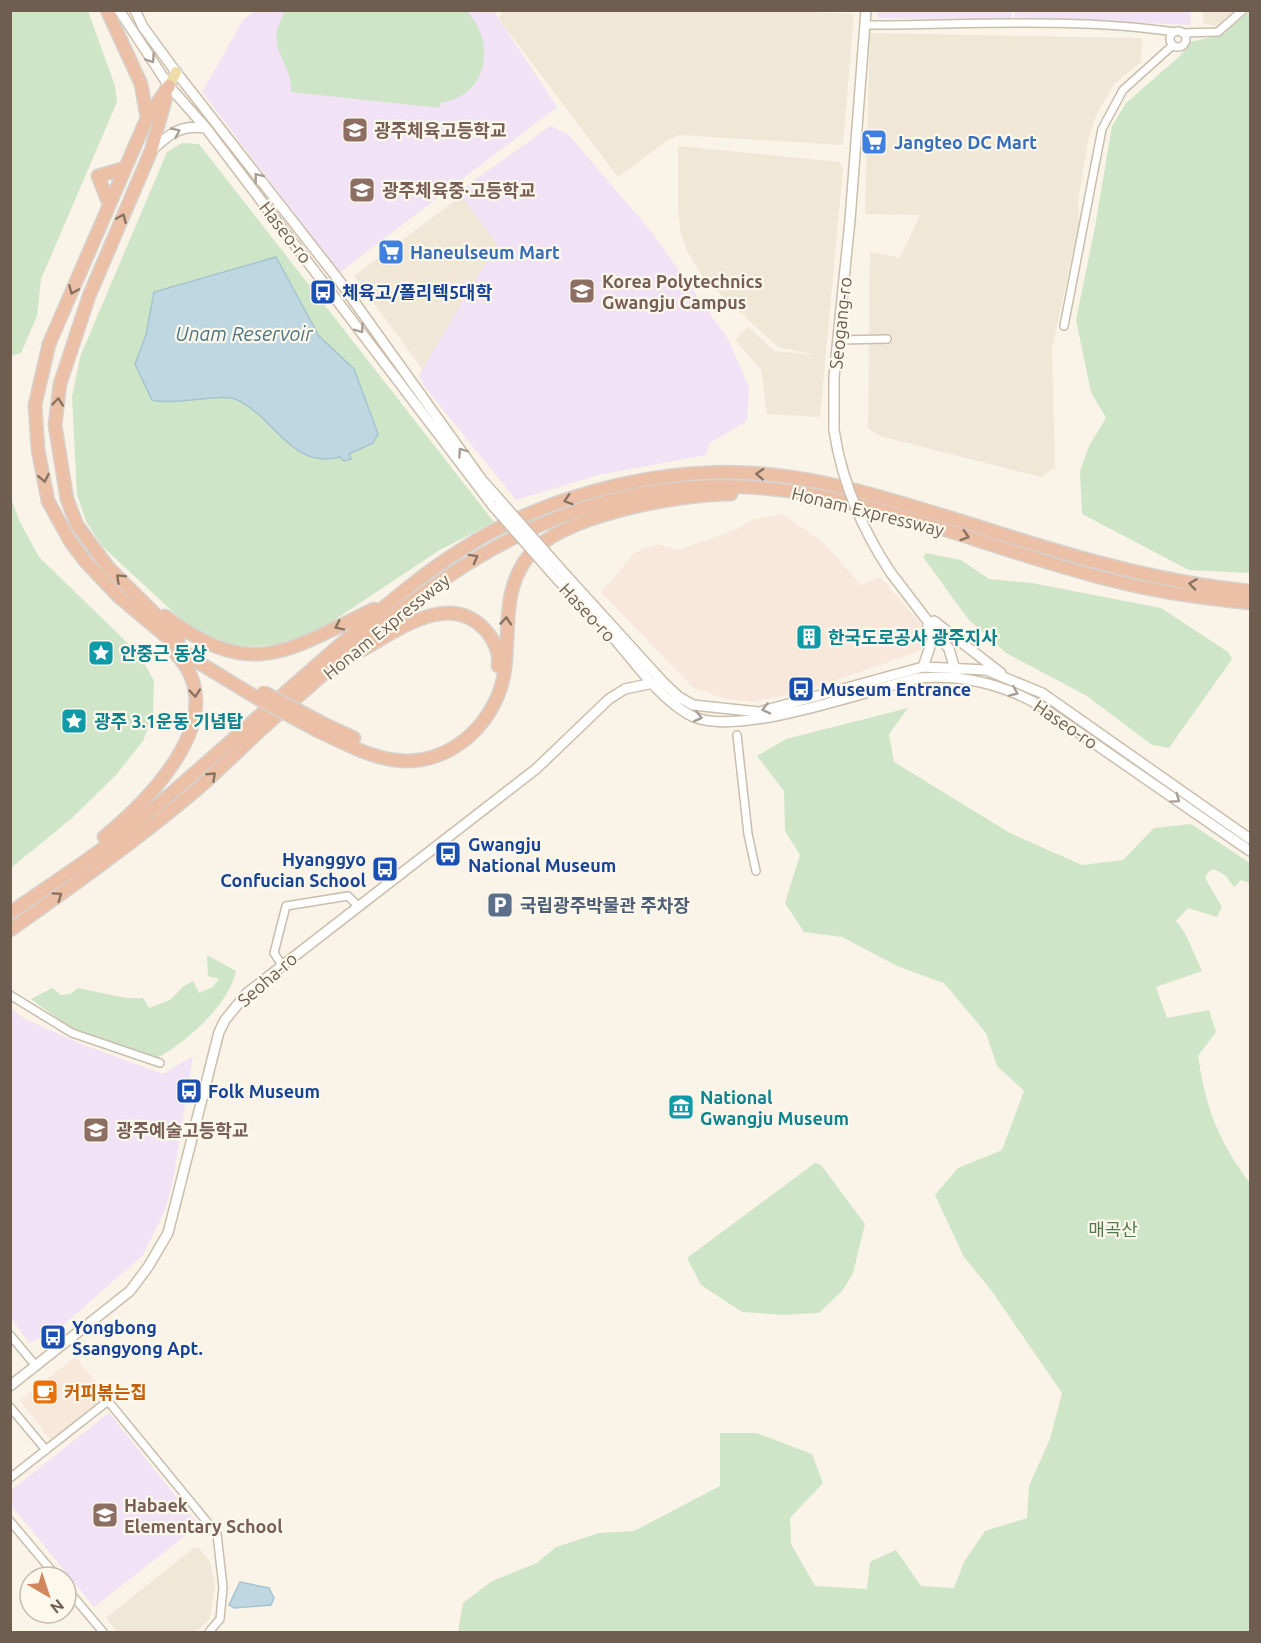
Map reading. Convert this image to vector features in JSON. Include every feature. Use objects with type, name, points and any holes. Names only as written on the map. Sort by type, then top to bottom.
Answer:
[{"type":"highway","points":[[107,10],[141,84],[147,118]]},
{"type":"highway","points":[[66,875],[84,852],[127,818],[156,789],[186,739],[196,713],[196,688],[187,665],[85,561],[57,520],[48,501],[36,428],[35,405],[50,344],[147,118],[169,86]]},
{"type":"highway","points":[[169,86],[151,151],[89,296],[60,384],[55,425],[67,499],[77,525],[108,567],[171,631],[198,653],[260,695]]},
{"type":"highway","points":[[109,204],[98,176],[125,168]]},
{"type":"highway","name":"Honam Expressway","points":[[10,913],[66,875],[145,815],[391,601],[466,546],[554,504],[606,488],[704,472],[772,474],[830,483],[1067,553],[1185,583],[1251,591]]},
{"type":"highway","name":"Honam Expressway","points":[[10,930],[144,833],[408,604],[463,564],[548,520],[594,504],[652,492],[703,486],[777,490],[815,495],[915,520],[1116,582],[1176,595],[1251,603]]},
{"type":"highway","points":[[138,614],[193,659],[260,695],[321,727],[394,760],[415,761],[451,749],[480,726],[492,711],[501,691],[506,667],[506,620],[509,598],[527,558],[551,538],[634,506],[669,498],[777,490]]},
{"type":"highway","points":[[137,595],[203,641],[220,650],[243,654],[269,654],[299,646],[391,601]]},
{"type":"highway","points":[[321,727],[399,753],[423,752],[441,746],[460,737],[483,713],[495,688],[499,662],[493,639],[484,629],[463,616],[437,613],[424,616],[337,664]]},
{"type":"main road","name":"Haseo-ro","points":[[119,10],[169,86],[206,128],[495,502],[653,682],[689,716],[729,723],[763,720],[919,678],[957,678],[988,683],[1015,692],[1031,701],[1251,851]]},
{"type":"main road","name":"Haseo-ro","points":[[135,10],[143,27],[176,72],[338,279],[495,502]]},
{"type":"main road","name":"Seogang-ro","points":[[866,10],[833,392],[834,430],[838,458],[849,496],[867,535],[891,573],[949,649],[957,678]]},
{"type":"main road","points":[[169,86],[176,72]]},
{"type":"main road","points":[[151,151],[168,134],[179,128],[192,126],[206,128]]},
{"type":"main road","name":"Haseo-ro","points":[[562,577],[664,683],[679,697],[693,705],[759,712],[923,667],[986,670],[1042,693],[1251,839]]},
{"type":"main road","points":[[922,612],[933,638],[923,667]]},
{"type":"main road","name":"Seogang-ro","points":[[922,612],[1007,677]]},
{"type":"main road","name":"Seoha-ro","points":[[10,1386],[129,1291],[148,1267],[168,1233],[219,1032],[236,1004],[357,905],[536,769],[609,699],[625,689],[653,682],[664,683]]},
{"type":"street","points":[[865,26],[961,26],[1031,21],[1145,27],[1178,32],[1218,32],[1243,10]]},
{"type":"street","points":[[1173,45],[1170,37],[1178,32]]},
{"type":"street","points":[[1173,45],[1179,46],[1185,42],[1178,32]]},
{"type":"street","points":[[1064,326],[1102,129],[1123,90],[1173,45]]},
{"type":"street","points":[[839,340],[887,339]]},
{"type":"street","points":[[737,735],[748,834],[756,872]]},
{"type":"street","points":[[282,965],[274,953],[286,906],[348,896],[357,905]]},
{"type":"street","points":[[10,995],[72,1033],[160,1063]]},
{"type":"street","points":[[10,1335],[36,1366]]},
{"type":"street","points":[[10,1478],[108,1401],[217,1534],[223,1577],[220,1619],[209,1632]]},
{"type":"street","points":[[10,1407],[46,1450]]},
{"type":"street","points":[[10,1521],[47,1565]]},
{"type":"street","points":[[78,1602],[103,1632]]},
{"type":"shaded area","name":"광주체육중·고등학교","points":[[493,10],[557,107],[339,273],[202,92],[244,19],[255,11]]},
{"type":"shaded area","points":[[768,10],[854,14],[843,145],[679,135],[665,142],[618,177],[499,19],[502,11]]},
{"type":"shaded area","points":[[876,10],[1012,10],[1012,18],[879,18]]},
{"type":"shaded area","points":[[1015,10],[1191,11],[1190,25],[1014,17]]},
{"type":"shaded area","points":[[1204,10],[1236,11],[1219,27],[1203,23]]},
{"type":"shaded area","points":[[870,33],[1142,38],[1141,62],[1114,84],[1096,116],[1089,136],[1078,202],[1079,223],[1052,349],[1055,467],[1041,477],[880,436],[868,428],[870,252],[900,258],[920,215],[865,214]]},
{"type":"shaded area","name":"Korea Polytechnics Gwangju Campus","points":[[550,126],[568,134],[650,230],[728,339],[749,387],[747,421],[710,443],[706,455],[598,475],[516,500],[425,387],[419,375],[497,244],[458,192]]},
{"type":"shaded area","points":[[678,146],[839,162],[843,169],[820,417],[767,414],[761,369],[735,340],[748,327],[774,351],[817,355],[778,347],[704,279],[687,251],[681,234],[678,211]]},
{"type":"shaded area","points":[[461,196],[497,244],[423,370],[354,276]]},
{"type":"shaded area","name":"한국도로공사 광주지사","points":[[782,514],[824,543],[861,585],[880,577],[924,627],[928,638],[920,651],[811,689],[754,702],[725,699],[692,687],[601,592],[635,552],[657,544],[678,550],[737,529],[754,519]]},
{"type":"shaded area","name":"광주예술고등학교","points":[[10,1008],[25,1019],[81,1044],[163,1074],[193,1056],[172,1186],[165,1210],[143,1255],[59,1329],[29,1343],[11,1318]]},
{"type":"shaded area","points":[[75,1357],[107,1395],[51,1441],[20,1400]]},
{"type":"shaded area","name":"Habaek Elementary School","points":[[109,1413],[199,1525],[94,1607],[78,1587],[78,1565],[60,1565],[11,1505],[11,1490]]},
{"type":"shaded area","points":[[194,1548],[199,1548],[210,1562],[215,1585],[210,1618],[196,1632],[117,1632],[106,1618]]},
{"type":"green space","points":[[286,10],[467,11],[482,37],[483,66],[478,79],[469,90],[456,98],[440,103],[440,108],[291,92],[288,71],[277,45],[279,24]]},
{"type":"green space","points":[[10,11],[88,11],[115,86],[117,102],[41,279],[37,316],[21,353],[11,356]]},
{"type":"green space","points":[[1250,11],[1250,573],[1189,570],[1082,514],[1080,471],[1089,446],[1106,418],[1091,392],[1076,320],[1112,126],[1126,103],[1180,56],[1190,42],[1221,35]]},
{"type":"green space","points":[[182,143],[199,144],[494,522],[438,551],[327,625],[286,644],[244,647],[216,642],[185,623],[102,546],[86,521],[77,495],[72,397],[80,357],[167,152]]},
{"type":"green space","points":[[10,496],[20,522],[39,557],[140,655],[154,681],[153,715],[143,741],[116,775],[72,818],[11,868]]},
{"type":"green space","points":[[926,553],[961,560],[989,579],[1032,583],[1161,608],[1228,652],[1232,659],[1169,748],[1152,745],[1087,696],[1006,653],[968,619],[923,557]]},
{"type":"green space","name":"매곡산","points":[[908,708],[889,734],[894,762],[1010,833],[1082,865],[1123,860],[1154,828],[1191,824],[1250,863],[1250,883],[1241,880],[1234,887],[1226,876],[1214,869],[1209,871],[1205,878],[1222,907],[1217,917],[1188,908],[1176,921],[1187,938],[1202,971],[1156,987],[1167,1018],[1209,1010],[1216,1032],[1198,1056],[1205,1092],[1222,1138],[1250,1183],[1250,1632],[458,1632],[463,1603],[492,1581],[537,1563],[556,1547],[599,1533],[634,1531],[720,1486],[720,1433],[757,1433],[812,1454],[823,1483],[790,1518],[791,1544],[815,1586],[867,1589],[870,1562],[896,1550],[921,1586],[954,1588],[964,1562],[985,1531],[1027,1518],[1029,1486],[1050,1439],[1062,1393],[991,1290],[964,1257],[935,1195],[958,1168],[1002,1150],[1024,1091],[997,1066],[986,1033],[944,983],[899,967],[842,937],[804,932],[785,903],[800,855],[785,831],[784,791],[757,756],[786,739]]},
{"type":"green space","points":[[207,955],[236,971],[232,984],[215,1010],[192,1034],[155,1059],[73,1030],[31,999],[52,988],[61,995],[70,994],[78,988],[126,998],[143,998],[149,1008],[170,1000],[184,986],[193,981],[199,993],[213,987],[219,979],[208,976]]},
{"type":"green space","points":[[815,1163],[821,1165],[865,1224],[853,1273],[843,1290],[819,1313],[783,1315],[742,1312],[701,1285],[687,1258]]},
{"type":"water","name":"Unam Reservoir","points":[[276,257],[319,336],[354,369],[378,434],[373,443],[349,454],[351,459],[344,461],[340,457],[323,459],[308,456],[295,449],[249,407],[235,399],[219,397],[173,402],[152,400],[135,364],[146,335],[154,292]]},
{"type":"water","points":[[240,1582],[269,1588],[274,1598],[271,1605],[234,1608],[229,1605]]},
{"type":"place","name":"광주체육고등학교","points":[[355,130]]},
{"type":"place","name":"Jangteo DC Mart","points":[[874,142]]},
{"type":"place","name":"광주체육중·고등학교","points":[[362,190]]},
{"type":"place","name":"Haneulseum Mart","points":[[391,252]]},
{"type":"place","name":"Korea Polytechnics Gwangju Campus","points":[[582,291]]},
{"type":"place","name":"체육고/폴리텍5대학","points":[[323,292]]},
{"type":"place","name":"한국도로공사 광주지사","points":[[809,637]]},
{"type":"place","name":"안중근 동상","points":[[101,653]]},
{"type":"place","name":"Museum Entrance","points":[[801,689]]},
{"type":"place","name":"광주 3.1운동 기념탑","points":[[74,721]]},
{"type":"place","name":"Gwangju National Museum","points":[[448,854]]},
{"type":"place","name":"Hyanggyo Confucian School","points":[[385,869]]},
{"type":"place","name":"국립광주박물관 주차장","points":[[500,905]]},
{"type":"place","name":"Folk Museum","points":[[189,1091]]},
{"type":"place","name":"National Gwangju Museum","points":[[681,1107]]},
{"type":"place","name":"광주예술고등학교","points":[[96,1130]]},
{"type":"place","name":"Yongbong Ssangyong Apt.","points":[[53,1337]]},
{"type":"place","name":"커피볶는집","points":[[45,1392]]},
{"type":"place","name":"Habaek Elementary School","points":[[105,1515]]}]
